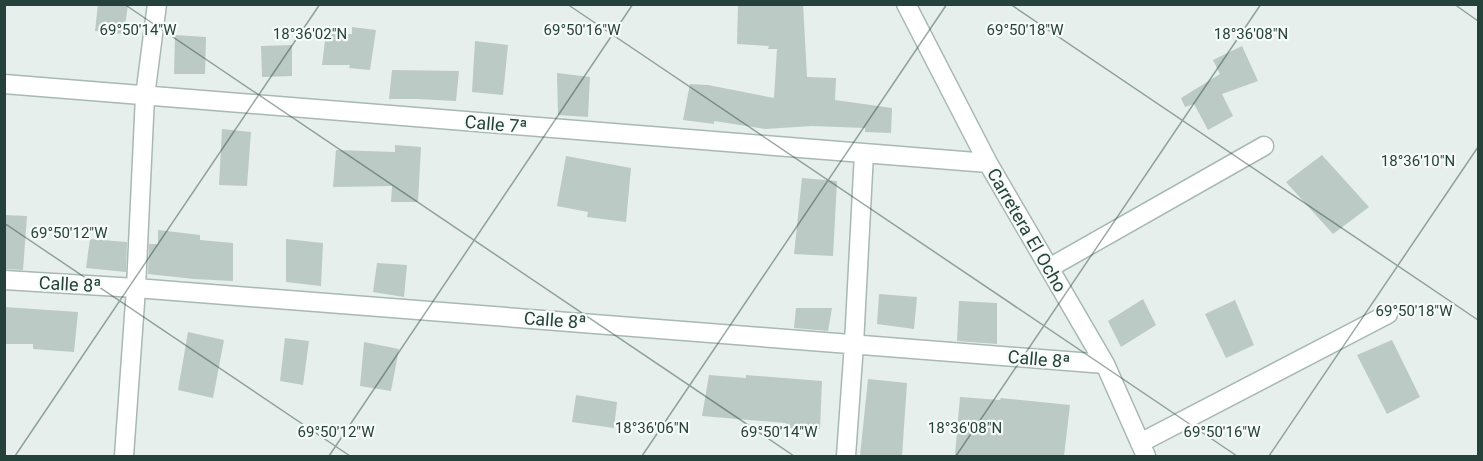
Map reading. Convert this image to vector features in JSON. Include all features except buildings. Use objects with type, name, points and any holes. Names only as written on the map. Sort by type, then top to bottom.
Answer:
[{"type":"street","points":[[124,456],[146,96],[157,4]]},
{"type":"street","name":"Carretera El Ocho","points":[[906,4],[988,163],[1105,364],[1143,450]]},
{"type":"street","name":"Calle 7ª","points":[[4,84],[988,163]]},
{"type":"street","points":[[1049,268],[1264,146]]},
{"type":"street","points":[[846,456],[864,153]]},
{"type":"street","name":"Calle 8ª","points":[[4,280],[136,288],[1105,364]]},
{"type":"street","points":[[1143,450],[1388,314]]}]
